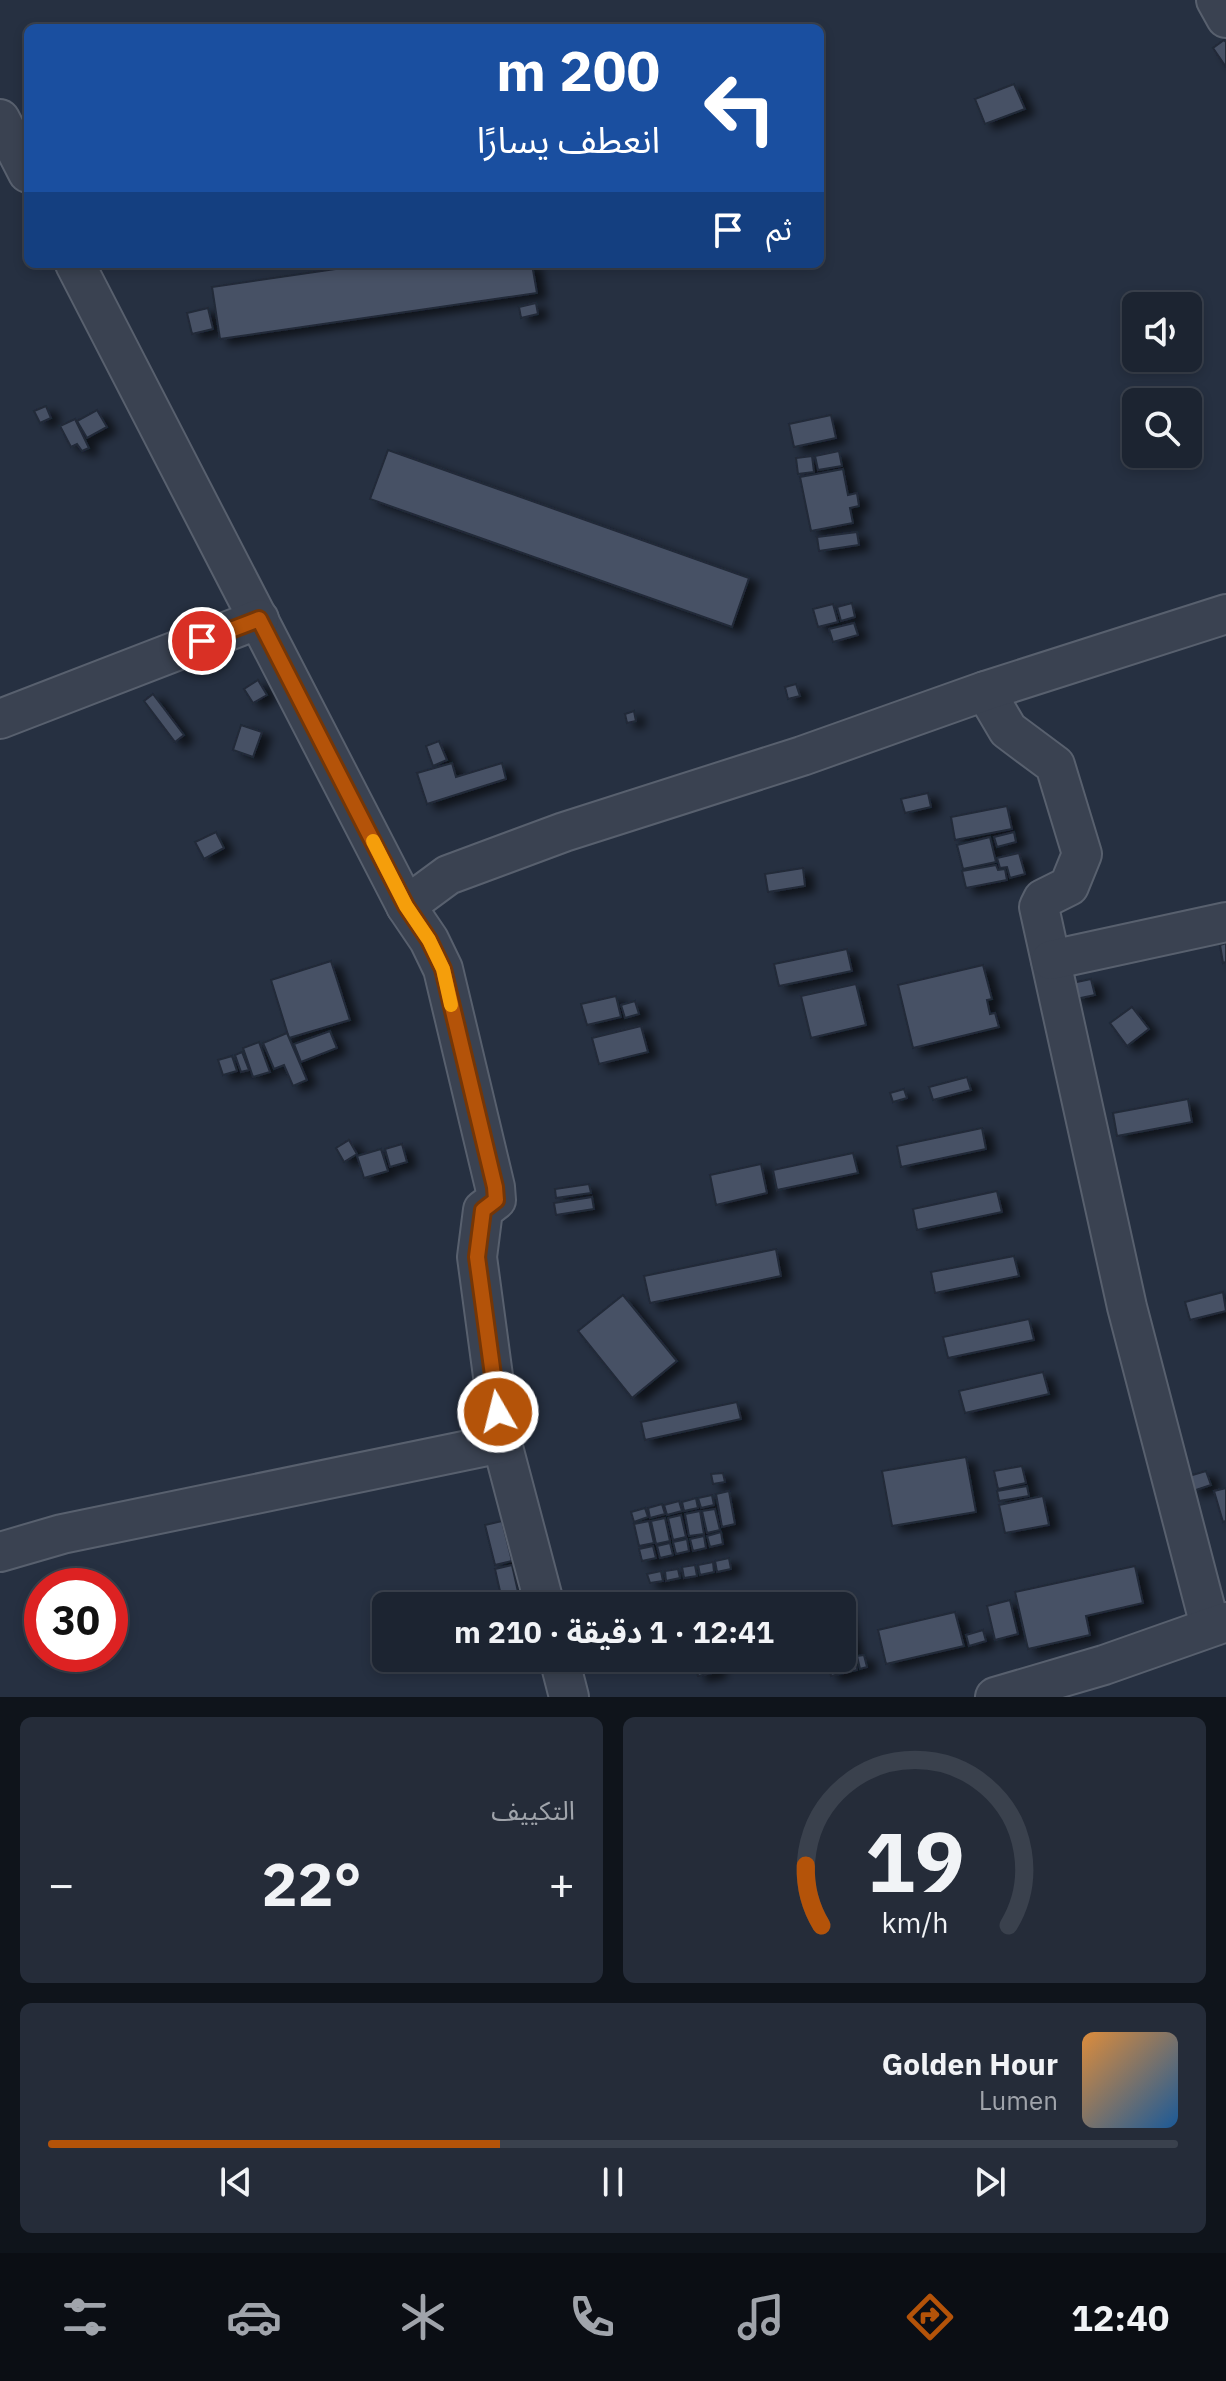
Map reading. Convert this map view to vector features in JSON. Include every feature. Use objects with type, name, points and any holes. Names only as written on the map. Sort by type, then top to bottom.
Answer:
[{"type":"street","points":[[1216,0],[1226,18]]},
{"type":"street","points":[[0,119],[24,165]]},
{"type":"street","points":[[77,268],[406,906],[429,940],[443,969],[495,1187],[496,1200],[483,1210],[477,1257],[502,1443],[541,1592]]},
{"type":"street","points":[[406,906],[448,875],[564,832],[1226,614]]},
{"type":"street","points":[[0,719],[259,619]]},
{"type":"street","points":[[985,691],[1008,730],[1055,765],[1082,854],[1069,886],[1043,899],[1039,907],[1127,1307],[1218,1624],[1104,1665],[995,1697]]},
{"type":"street","points":[[1051,960],[1226,922]]},
{"type":"street","points":[[0,1552],[62,1534],[502,1443]]},
{"type":"street","points":[[563,1672],[569,1697]]},
{"type":"building","points":[[1224,40],[1226,42],[1226,67],[1213,48]]},
{"type":"building","points":[[1014,84],[1025,109],[985,124],[975,99]]},
{"type":"building","points":[[343,268],[533,268],[537,293],[220,339],[212,287]]},
{"type":"building","points":[[536,303],[538,314],[521,318],[519,307]]},
{"type":"building","points":[[208,308],[213,329],[192,334],[187,313]]},
{"type":"building","points":[[46,406],[51,418],[40,423],[34,411]]},
{"type":"building","points":[[97,410],[107,427],[87,438],[77,421]]},
{"type":"building","points":[[831,415],[836,438],[794,447],[789,424]]},
{"type":"building","points":[[75,419],[89,448],[82,451],[77,444],[71,447],[60,426]]},
{"type":"building","points":[[388,450],[749,578],[732,627],[370,499]]},
{"type":"building","points":[[839,451],[842,466],[818,470],[815,456]]},
{"type":"building","points":[[812,456],[814,472],[798,474],[796,458]]},
{"type":"building","points":[[843,469],[848,495],[857,493],[859,506],[850,508],[853,523],[811,531],[800,477]]},
{"type":"building","points":[[857,532],[859,545],[819,551],[817,537]]},
{"type":"building","points":[[852,603],[855,617],[841,621],[837,607]]},
{"type":"building","points":[[833,604],[838,622],[818,627],[813,609]]},
{"type":"building","points":[[854,623],[858,635],[833,642],[829,629]]},
{"type":"building","points":[[258,680],[267,695],[253,703],[244,689]]},
{"type":"building","points":[[796,684],[800,696],[788,699],[785,687]]},
{"type":"building","points":[[153,694],[184,735],[175,742],[144,701]]},
{"type":"building","points":[[634,711],[636,721],[627,723],[625,714]]},
{"type":"building","points":[[241,725],[262,732],[253,757],[233,750]]},
{"type":"building","points":[[439,741],[447,760],[433,766],[426,746]]},
{"type":"building","points":[[452,763],[456,777],[502,763],[506,779],[427,804],[417,773]]},
{"type":"building","points":[[928,793],[931,807],[905,813],[901,799]]},
{"type":"building","points":[[1007,806],[1012,829],[955,840],[951,817]]},
{"type":"building","points":[[216,832],[224,848],[204,859],[195,842]]},
{"type":"building","points":[[1014,832],[1016,842],[997,847],[994,837]]},
{"type":"building","points":[[990,837],[996,862],[963,869],[957,845]]},
{"type":"building","points":[[1019,853],[1025,874],[1010,878],[1007,867],[1000,868],[997,858]]},
{"type":"building","points":[[996,865],[998,870],[1005,869],[1007,880],[966,888],[962,871]]},
{"type":"building","points":[[803,868],[805,886],[768,892],[765,874]]},
{"type":"building","points":[[1226,943],[1226,962],[1223,963],[1220,945]]},
{"type":"building","points":[[847,949],[852,971],[779,986],[774,964]]},
{"type":"building","points":[[331,961],[350,1020],[289,1038],[271,980]]},
{"type":"building","points":[[983,965],[992,999],[987,1000],[990,1014],[995,1013],[999,1027],[913,1048],[898,985]]},
{"type":"building","points":[[1091,979],[1095,995],[1076,999],[1072,983]]},
{"type":"building","points":[[856,984],[866,1025],[811,1038],[801,996]]},
{"type":"building","points":[[616,996],[621,1017],[587,1025],[581,1004]]},
{"type":"building","points":[[635,1001],[639,1014],[625,1018],[621,1005]]},
{"type":"building","points":[[1132,1007],[1149,1029],[1127,1046],[1110,1023]]},
{"type":"building","points":[[641,1026],[648,1052],[599,1064],[592,1038]]},
{"type":"building","points":[[330,1031],[337,1048],[301,1062],[294,1044]]},
{"type":"building","points":[[287,1033],[307,1080],[293,1086],[284,1065],[274,1069],[263,1043]]},
{"type":"building","points":[[259,1042],[270,1072],[253,1077],[243,1048]]},
{"type":"building","points":[[242,1052],[249,1070],[241,1072],[235,1055]]},
{"type":"building","points":[[232,1056],[237,1071],[223,1075],[218,1060]]},
{"type":"building","points":[[967,1077],[971,1090],[933,1100],[929,1087]]},
{"type":"building","points":[[904,1089],[907,1098],[893,1102],[890,1093]]},
{"type":"building","points":[[1188,1099],[1192,1122],[1117,1136],[1113,1113]]},
{"type":"building","points":[[982,1128],[986,1149],[901,1167],[897,1146]]},
{"type":"building","points":[[349,1140],[357,1154],[344,1162],[336,1148]]},
{"type":"building","points":[[402,1144],[407,1162],[390,1167],[385,1149]]},
{"type":"building","points":[[381,1149],[388,1171],[364,1178],[357,1156]]},
{"type":"building","points":[[853,1153],[858,1173],[777,1190],[773,1170]]},
{"type":"building","points":[[761,1164],[767,1193],[716,1205],[710,1175]]},
{"type":"building","points":[[589,1184],[591,1193],[556,1198],[555,1189]]},
{"type":"building","points":[[997,1191],[1002,1212],[917,1230],[913,1209]]},
{"type":"building","points":[[592,1197],[594,1209],[556,1215],[554,1203]]},
{"type":"building","points":[[776,1249],[781,1276],[650,1303],[644,1276]]},
{"type":"building","points":[[1014,1256],[1019,1276],[935,1293],[931,1272]]},
{"type":"building","points":[[1223,1292],[1226,1311],[1190,1320],[1185,1302]]},
{"type":"building","points":[[623,1295],[677,1361],[632,1398],[578,1331]]},
{"type":"building","points":[[1029,1319],[1034,1340],[948,1358],[943,1337]]},
{"type":"building","points":[[1043,1372],[1049,1394],[965,1413],[959,1391]]},
{"type":"building","points":[[737,1402],[741,1419],[645,1440],[641,1422]]},
{"type":"building","points":[[966,1457],[976,1512],[892,1526],[882,1471]]},
{"type":"building","points":[[1022,1466],[1026,1483],[998,1489],[994,1471]]},
{"type":"building","points":[[1206,1471],[1211,1485],[1193,1491],[1189,1476]]},
{"type":"building","points":[[723,1473],[725,1482],[713,1484],[711,1474]]},
{"type":"building","points":[[1027,1486],[1029,1496],[999,1501],[997,1491]]},
{"type":"building","points":[[1226,1488],[1226,1521],[1223,1522],[1214,1491]]},
{"type":"building","points":[[729,1491],[735,1524],[722,1527],[716,1494]]},
{"type":"building","points":[[712,1495],[714,1505],[701,1508],[698,1498]]},
{"type":"building","points":[[1043,1496],[1049,1525],[1005,1533],[999,1505]]},
{"type":"building","points":[[696,1498],[698,1508],[684,1511],[682,1502]]},
{"type":"building","points":[[679,1501],[682,1511],[667,1515],[664,1505]]},
{"type":"building","points":[[662,1504],[665,1514],[650,1518],[648,1508]]},
{"type":"building","points":[[645,1508],[648,1517],[634,1522],[631,1512]]},
{"type":"building","points":[[715,1509],[720,1530],[707,1533],[702,1511]]},
{"type":"building","points":[[700,1511],[704,1534],[689,1536],[685,1514]]},
{"type":"building","points":[[681,1515],[686,1537],[673,1540],[668,1518]]},
{"type":"building","points":[[665,1518],[670,1541],[656,1544],[651,1521]]},
{"type":"building","points":[[502,1521],[512,1561],[495,1565],[485,1525]]},
{"type":"building","points":[[649,1521],[654,1543],[639,1546],[634,1524]]},
{"type":"building","points":[[721,1532],[723,1544],[710,1547],[707,1536]]},
{"type":"building","points":[[704,1536],[706,1548],[693,1551],[690,1539]]},
{"type":"building","points":[[687,1539],[689,1551],[676,1554],[673,1542]]},
{"type":"building","points":[[670,1543],[673,1555],[660,1558],[657,1546]]},
{"type":"building","points":[[653,1546],[656,1558],[642,1561],[639,1549]]},
{"type":"building","points":[[729,1558],[731,1569],[717,1572],[715,1561]]},
{"type":"building","points":[[713,1562],[714,1572],[700,1575],[698,1565]]},
{"type":"building","points":[[512,1565],[518,1592],[500,1592],[495,1569]]},
{"type":"building","points":[[695,1565],[697,1576],[684,1578],[682,1567]]},
{"type":"building","points":[[1135,1566],[1143,1603],[1086,1616],[1090,1635],[1028,1649],[1015,1592]]},
{"type":"building","points":[[678,1569],[680,1578],[666,1581],[665,1571]]},
{"type":"building","points":[[661,1571],[663,1581],[650,1583],[647,1574]]},
{"type":"building","points":[[1010,1600],[1018,1634],[995,1640],[987,1606]]},
{"type":"building","points":[[955,1612],[964,1646],[886,1664],[878,1630]]},
{"type":"building","points":[[983,1630],[986,1641],[969,1646],[966,1635]]},
{"type":"building","points":[[864,1655],[867,1667],[860,1669],[857,1656]]},
{"type":"slow traffic","points":[[373,841],[443,969],[451,1005]]},
{"type":"route","points":[[202,641],[259,619],[406,906],[429,940],[443,969],[495,1187],[496,1200],[483,1210],[477,1257],[498,1412]]}]
